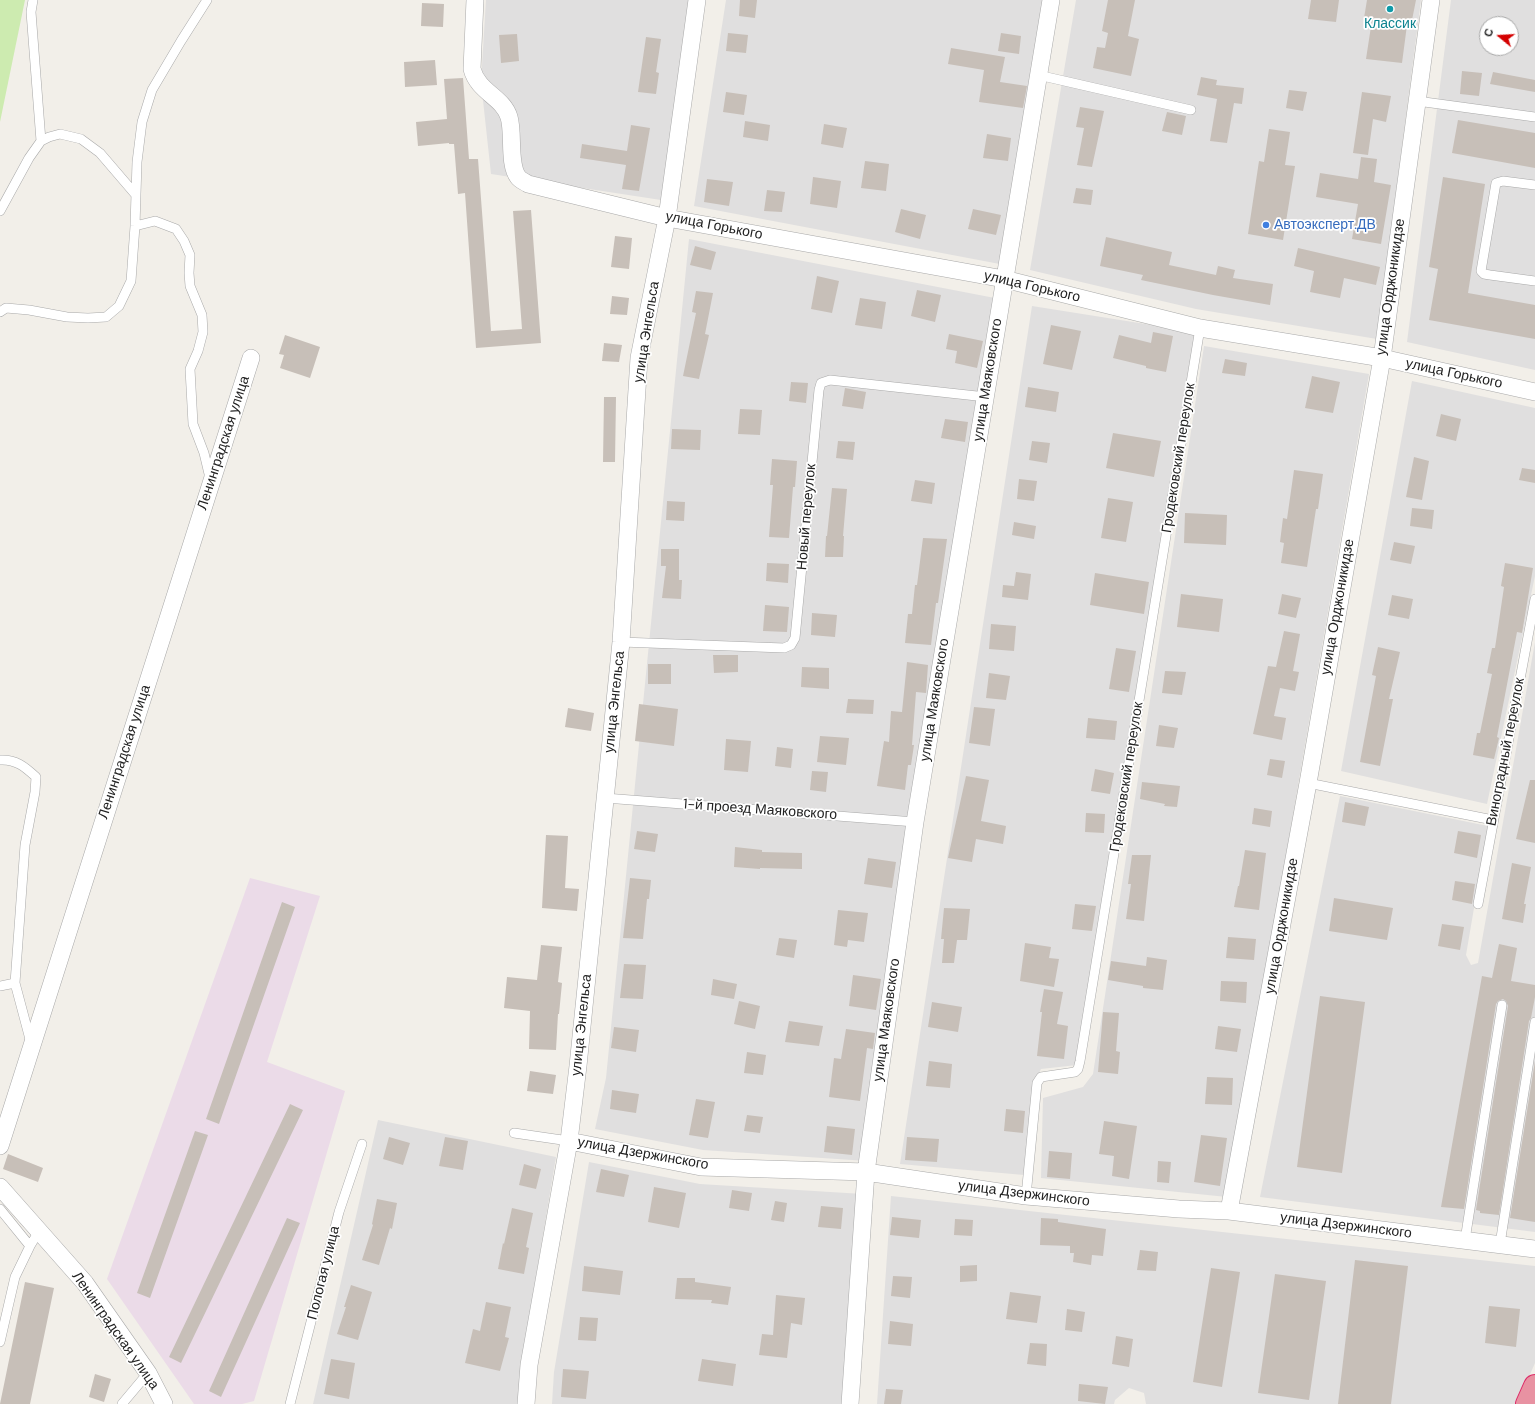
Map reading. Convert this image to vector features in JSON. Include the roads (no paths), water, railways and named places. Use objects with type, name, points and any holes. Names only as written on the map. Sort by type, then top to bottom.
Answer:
[{"type":"highway","points":[[1527,1404],[1535,1386]]},
{"type":"street","name":"улица Горького","points":[[476,0],[472,69],[474,77],[479,85],[503,106],[509,115],[514,168],[518,178],[528,184],[667,218],[1004,279],[1200,328],[1382,358],[1535,392]]},
{"type":"street","name":"улица Энгельса","points":[[526,1404],[529,1365],[569,1141],[621,642],[639,358],[667,218],[697,0]]},
{"type":"street","name":"улица Маяковского","points":[[850,1404],[866,1172],[915,822],[1051,0]]},
{"type":"street","name":"улица Орджоникидзе","points":[[1229,1211],[1308,783],[1382,358],[1431,0]]},
{"type":"street","name":"Ленинградская улица","points":[[0,1146],[251,358]]},
{"type":"street","name":"улица Дзержинского","points":[[569,1141],[701,1167],[866,1172],[1026,1196],[1179,1209],[1229,1211],[1535,1249]]},
{"type":"street","name":"Ленинградская улица","points":[[0,1187],[85,1284],[148,1373],[164,1404]]},
{"type":"lane","points":[[33,0],[31,12],[41,142]]},
{"type":"lane","points":[[0,312],[6,308],[29,310],[67,317],[88,318],[106,317],[119,306],[131,281],[135,226],[137,162],[142,122],[152,90],[207,0]]},
{"type":"lane","points":[[1038,75],[1191,110]]},
{"type":"lane","points":[[1418,101],[1535,116]]},
{"type":"lane","points":[[0,211],[29,158],[41,142],[48,137],[60,134],[81,140],[100,153],[136,195]]},
{"type":"lane","points":[[1535,185],[1503,181],[1496,183],[1481,270],[1484,274],[1535,282]]},
{"type":"lane","points":[[135,226],[155,221],[176,229],[184,241],[190,255],[190,286],[202,315],[203,332],[198,351],[190,369],[193,424],[204,453],[211,482]]},
{"type":"lane","name":"Гродековский переулок","points":[[1026,1196],[1037,1083],[1041,1077],[1075,1072],[1078,1070],[1080,1061],[1200,328]]},
{"type":"lane","name":"Новый переулок","points":[[621,642],[784,648],[792,645],[795,638],[818,390],[822,383],[830,380],[986,398]]},
{"type":"lane","name":"Виноградный переулок","points":[[1478,904],[1535,599]]},
{"type":"lane","points":[[0,760],[10,760],[26,768],[36,777],[35,792],[24,845],[15,983],[31,1046]]},
{"type":"lane","points":[[1308,783],[1493,820]]},
{"type":"lane","name":"1-й проезд Маяковского","points":[[605,798],[915,822]]},
{"type":"lane","points":[[0,986],[15,983]]},
{"type":"lane","points":[[1465,1240],[1502,1005]]},
{"type":"lane","points":[[1500,1244],[1535,1022]]},
{"type":"lane","name":"улица Дзержинского","points":[[514,1133],[569,1141]]},
{"type":"lane","name":"Пологая улица","points":[[290,1404],[339,1212],[362,1144]]},
{"type":"lane","points":[[0,1209],[30,1246]]},
{"type":"lane","points":[[0,1342],[15,1277],[39,1231]]},
{"type":"lane","points":[[122,1404],[148,1373]]},
{"type":"place","name":"Классик","points":[[1390,9]]},
{"type":"place","name":"Автоэксперт.ДВ","points":[[1266,225]]}]
